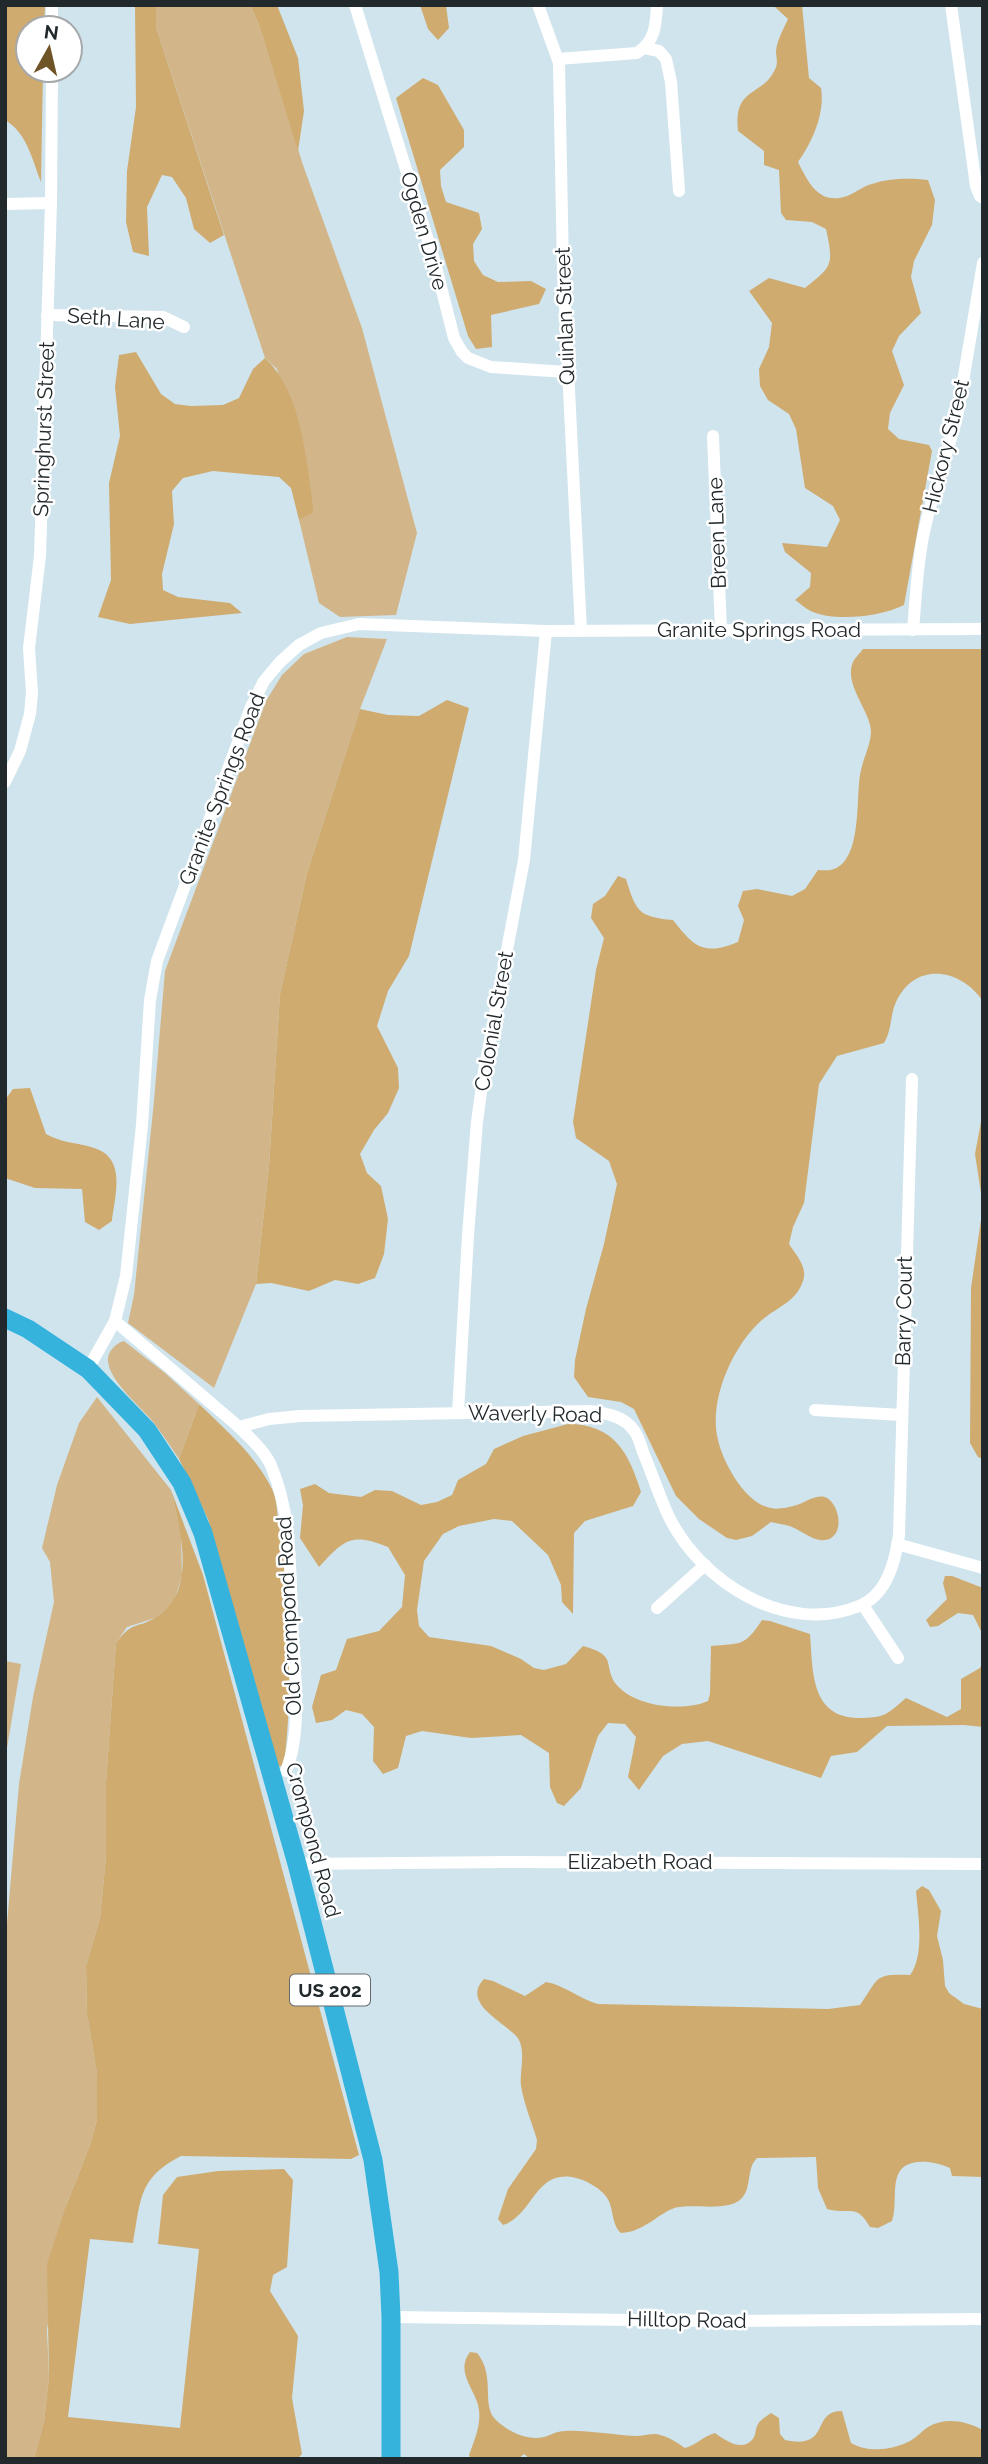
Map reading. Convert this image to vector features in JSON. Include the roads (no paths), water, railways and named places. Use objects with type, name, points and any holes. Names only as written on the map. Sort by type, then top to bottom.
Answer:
[{"type":"highway","name":"Crompond Road","points":[[5,1318],[28,1329],[88,1369],[147,1430],[182,1482],[194,1507],[216,1574],[297,1864],[373,2160],[387,2248],[391,2317],[391,2459]]},
{"type":"street","name":"Ogden Drive","points":[[355,5],[435,263],[454,338],[462,352],[468,358],[491,368],[567,372]]},
{"type":"street","name":"Quinlan Street","points":[[538,5],[558,59],[567,372],[581,631]]},
{"type":"street","points":[[558,59],[637,53],[644,48],[654,32],[657,5]]},
{"type":"street","points":[[951,5],[976,186],[979,196],[983,198]]},
{"type":"street","points":[[644,48],[659,51],[666,59],[671,82],[679,191]]},
{"type":"street","name":"Springhurst Street","points":[[5,782],[20,751],[32,694],[29,648],[40,556],[51,203],[52,84]]},
{"type":"street","points":[[5,204],[51,203]]},
{"type":"street","name":"Hickory Street","points":[[913,629],[923,534],[957,417],[983,263]]},
{"type":"street","name":"Seth Lane","points":[[47,315],[163,317],[184,327]]},
{"type":"street","name":"Breen Lane","points":[[713,436],[721,630]]},
{"type":"street","name":"Granite Springs Road","points":[[88,1369],[115,1321],[126,1276],[142,1125],[152,981],[157,961],[251,708],[264,681],[299,645],[321,633],[359,624],[546,631],[983,629]]},
{"type":"street","name":"Colonial Street","points":[[458,1413],[468,1235],[482,1077],[524,860],[546,631]]},
{"type":"street","name":"Barry Court","points":[[897,1544],[912,1079]]},
{"type":"street","name":"Old Crompond Road","points":[[115,1321],[239,1427],[271,1465],[283,1500],[291,1569],[295,1715],[293,1752],[286,1771]]},
{"type":"street","points":[[815,1410],[902,1415]]},
{"type":"street","name":"Waverly Road","points":[[239,1427],[269,1419],[300,1416],[589,1411],[619,1417],[635,1432],[669,1518],[694,1554],[738,1592],[767,1605],[796,1613],[817,1615],[843,1612],[863,1605]]},
{"type":"street","points":[[898,1658],[863,1605],[878,1594],[889,1574],[897,1544],[983,1568]]},
{"type":"street","points":[[657,1608],[705,1565]]},
{"type":"street","name":"Elizabeth Road","points":[[297,1864],[983,1864]]},
{"type":"street","name":"Hilltop Road","points":[[391,2317],[722,2321],[983,2319]]}]
